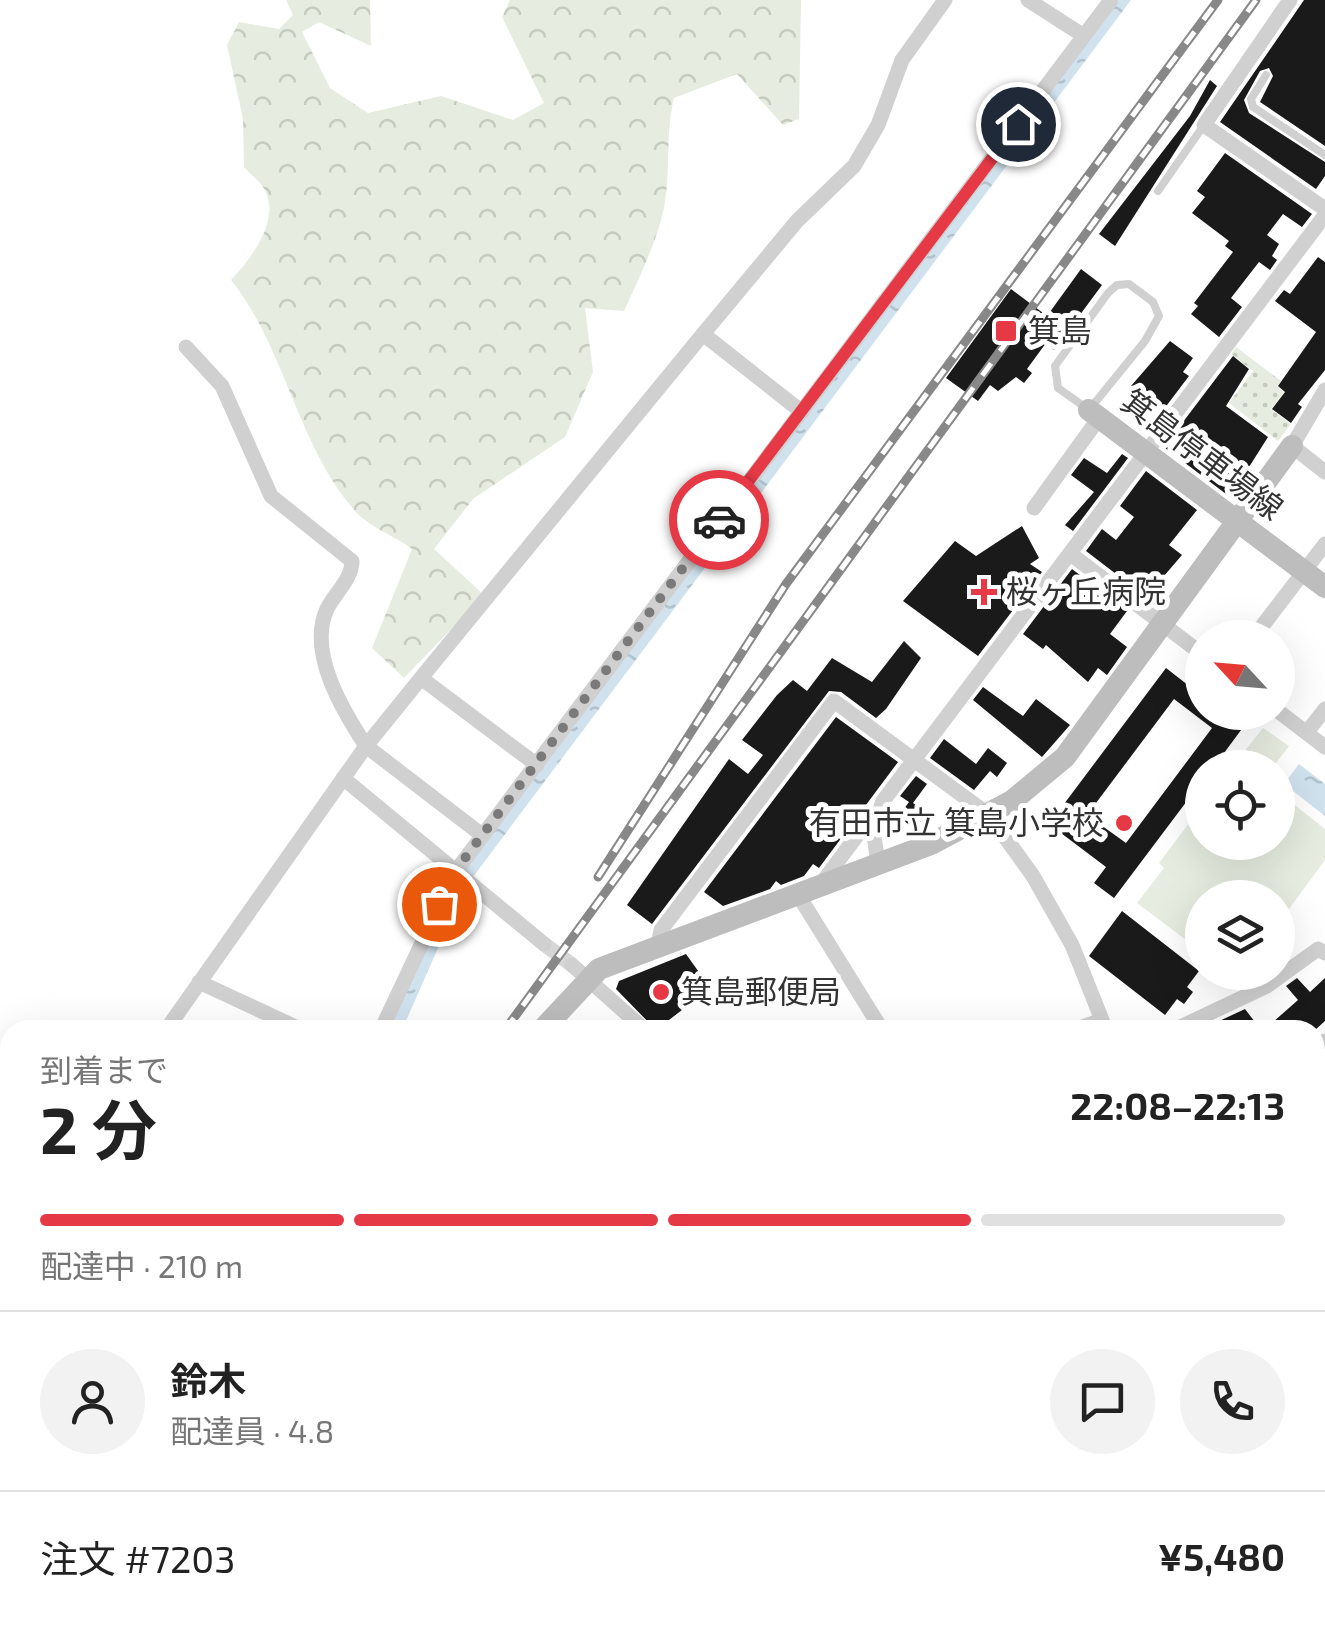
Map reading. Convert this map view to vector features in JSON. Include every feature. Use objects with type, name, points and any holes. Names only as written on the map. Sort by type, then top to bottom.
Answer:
[{"type":"street","points":[[173,1020],[366,746],[797,220],[854,166],[878,124],[902,60],[946,0]]},
{"type":"street","points":[[1028,0],[1084,36]]},
{"type":"street","points":[[387,1020],[456,870],[1111,0]]},
{"type":"street","points":[[820,885],[1072,555],[1325,212],[1204,124],[1290,0]]},
{"type":"street","points":[[703,334],[802,412]]},
{"type":"street","points":[[186,347],[222,386],[271,496],[352,561],[352,570],[326,611],[322,631],[333,696],[366,746],[482,835]]},
{"type":"street","points":[[549,1020],[579,977],[932,844],[1028,790],[1065,757],[1292,446],[1325,390]]},
{"type":"street","points":[[1034,508],[1094,414]]},
{"type":"street","name":"箕島停車場線","points":[[1094,414],[1325,587]]},
{"type":"street","points":[[1292,446],[1325,472]]},
{"type":"street","points":[[1267,620],[1325,544]]},
{"type":"street","points":[[1072,555],[1185,641]]},
{"type":"street","points":[[421,678],[536,765]]},
{"type":"street","points":[[658,945],[661,930],[834,701],[989,814],[1033,876],[1072,945],[1102,1020]]},
{"type":"street","points":[[1307,732],[1325,709]]},
{"type":"street","points":[[1295,723],[1325,746]]},
{"type":"street","points":[[343,778],[544,944]]},
{"type":"street","points":[[878,863],[874,829],[879,807]]},
{"type":"street","points":[[797,893],[876,1020]]},
{"type":"street","points":[[1195,1020],[1267,986],[1323,947]]},
{"type":"street","points":[[562,1020],[579,977]]},
{"type":"street","points":[[579,977],[633,1020]]},
{"type":"street","points":[[199,982],[281,1020]]},
{"type":"lane","points":[[1266,75],[1251,99],[1253,107],[1325,155]]},
{"type":"lane","points":[[1158,191],[1204,124]]},
{"type":"lane","points":[[1128,284],[1153,302],[1158,316],[1094,414],[1058,388],[1055,366],[1108,292],[1117,285],[1128,284]]},
{"type":"green space","points":[[286,0],[370,0],[371,46],[319,22],[302,32],[330,88],[368,113],[441,96],[513,120],[544,103],[502,17],[510,0],[801,0],[799,119],[783,125],[737,74],[674,98],[664,208],[652,248],[624,311],[585,308],[593,372],[565,437],[473,499],[434,549],[484,595],[404,678],[372,648],[412,549],[361,517],[335,485],[265,336],[231,280],[261,239],[269,204],[264,189],[244,167],[243,119],[227,45],[239,22],[279,29],[293,15]]},
{"type":"green space","points":[[1236,347],[1281,381],[1277,386],[1284,392],[1271,409],[1291,424],[1278,441],[1229,403],[1253,371],[1231,354]]},
{"type":"green space","points":[[1261,730],[1289,746],[1286,750],[1246,750]]},
{"type":"green space","points":[[1295,805],[1325,829],[1325,860],[1295,901],[1295,880],[1185,880],[1185,939],[1137,903],[1164,868],[1159,863],[1185,829],[1185,860],[1295,860]]},
{"type":"water","points":[[1119,0],[1131,0],[464,889],[406,1020],[392,1020],[449,893],[549,754]]},
{"type":"water","points":[[1299,764],[1325,784],[1325,816],[1295,793],[1295,769]]},
{"type":"building","points":[[1304,0],[1325,0],[1325,146],[1260,102],[1273,76],[1269,68],[1260,71],[1244,100],[1249,113],[1325,162],[1325,176],[1316,189],[1220,122]]},
{"type":"building","points":[[1210,80],[1217,86],[1115,246],[1099,234],[1190,116]]},
{"type":"building","points":[[1225,153],[1312,214],[1302,227],[1283,214],[1267,235],[1279,244],[1272,256],[1277,260],[1270,270],[1259,262],[1231,298],[1242,307],[1219,337],[1191,314],[1198,306],[1194,303],[1233,252],[1225,246],[1229,241],[1192,213],[1205,197],[1197,191]]},
{"type":"building","points":[[1318,257],[1325,262],[1325,370],[1298,404],[1302,407],[1291,423],[1272,409],[1285,392],[1278,386],[1316,332],[1275,301],[1284,290],[1290,294]]},
{"type":"building","points":[[1081,269],[1102,285],[1054,350],[1046,343],[1027,369],[1032,373],[1024,383],[1016,377],[998,391],[990,385],[978,401],[946,378],[1011,289],[1047,316]]},
{"type":"building","points":[[1170,341],[1193,358],[1183,372],[1189,376],[1164,409],[1131,386]]},
{"type":"building","points":[[1233,356],[1249,369],[1226,406],[1268,437],[1230,497],[1164,447]]},
{"type":"building","points":[[1122,454],[1128,458],[1073,531],[1065,525],[1094,492],[1071,475],[1084,458],[1107,473]]},
{"type":"building","points":[[1146,471],[1197,510],[1169,545],[1182,555],[1146,597],[1086,551],[1102,529],[1116,540],[1134,517],[1120,506]]},
{"type":"building","points":[[1022,526],[1039,558],[1030,564],[1042,572],[978,656],[903,601],[955,541],[976,556]]},
{"type":"building","points":[[1072,569],[1127,611],[1110,634],[1127,647],[1107,675],[1098,668],[1088,682],[1046,645],[1043,649],[1023,634]]},
{"type":"building","points":[[904,641],[921,658],[886,709],[876,718],[841,692],[829,691],[652,924],[627,905],[729,759],[748,774],[763,755],[742,740],[777,695],[793,680],[807,691],[832,658],[872,682]]},
{"type":"building","points":[[1166,668],[1185,683],[1185,707],[1174,699],[1087,815],[1126,843],[1185,764],[1185,804],[1114,898],[1094,883],[1106,867],[1049,824]]},
{"type":"building","points":[[983,687],[1023,716],[1036,699],[1070,725],[1042,757],[973,700]]},
{"type":"building","points":[[836,717],[898,762],[819,868],[813,864],[804,876],[781,885],[776,881],[770,889],[723,906],[704,892]]},
{"type":"building","points":[[1211,730],[1241,730],[1226,750],[1196,750]]},
{"type":"building","points":[[944,739],[976,764],[988,748],[1007,763],[997,777],[990,771],[974,790],[930,758]]},
{"type":"building","points":[[916,776],[927,784],[913,803],[931,816],[920,832],[898,817],[909,802],[900,796]]},
{"type":"building","points":[[1122,911],[1185,960],[1185,990],[1193,992],[1184,1004],[1177,999],[1165,1015],[1089,956]]},
{"type":"building","points":[[686,954],[706,982],[700,988],[704,993],[669,1020],[646,1020],[616,989],[619,981]]},
{"type":"building","points":[[1325,978],[1325,1020],[1275,1020],[1298,1000],[1289,990],[1295,990],[1295,979],[1310,992]]},
{"type":"building","points":[[1245,1009],[1253,1020],[1221,1020]]},
{"type":"tunnel","points":[[544,944],[572,965]]},
{"type":"railway","points":[[598,877],[786,584],[1218,0]]},
{"type":"railway","points":[[512,1020],[1256,0]]},
{"type":"way so far","points":[[439,904],[456,870],[719,520]]},
{"type":"place","name":"箕島","points":[[1006,331]]},
{"type":"place","name":"桜ヶ丘病院","points":[[984,592]]},
{"type":"place","name":"有田市立 箕島小学校","points":[[1124,823]]},
{"type":"place","name":"箕島郵便局","points":[[661,992]]},
{"type":"route","points":[[719,520],[1018,124]]}]
